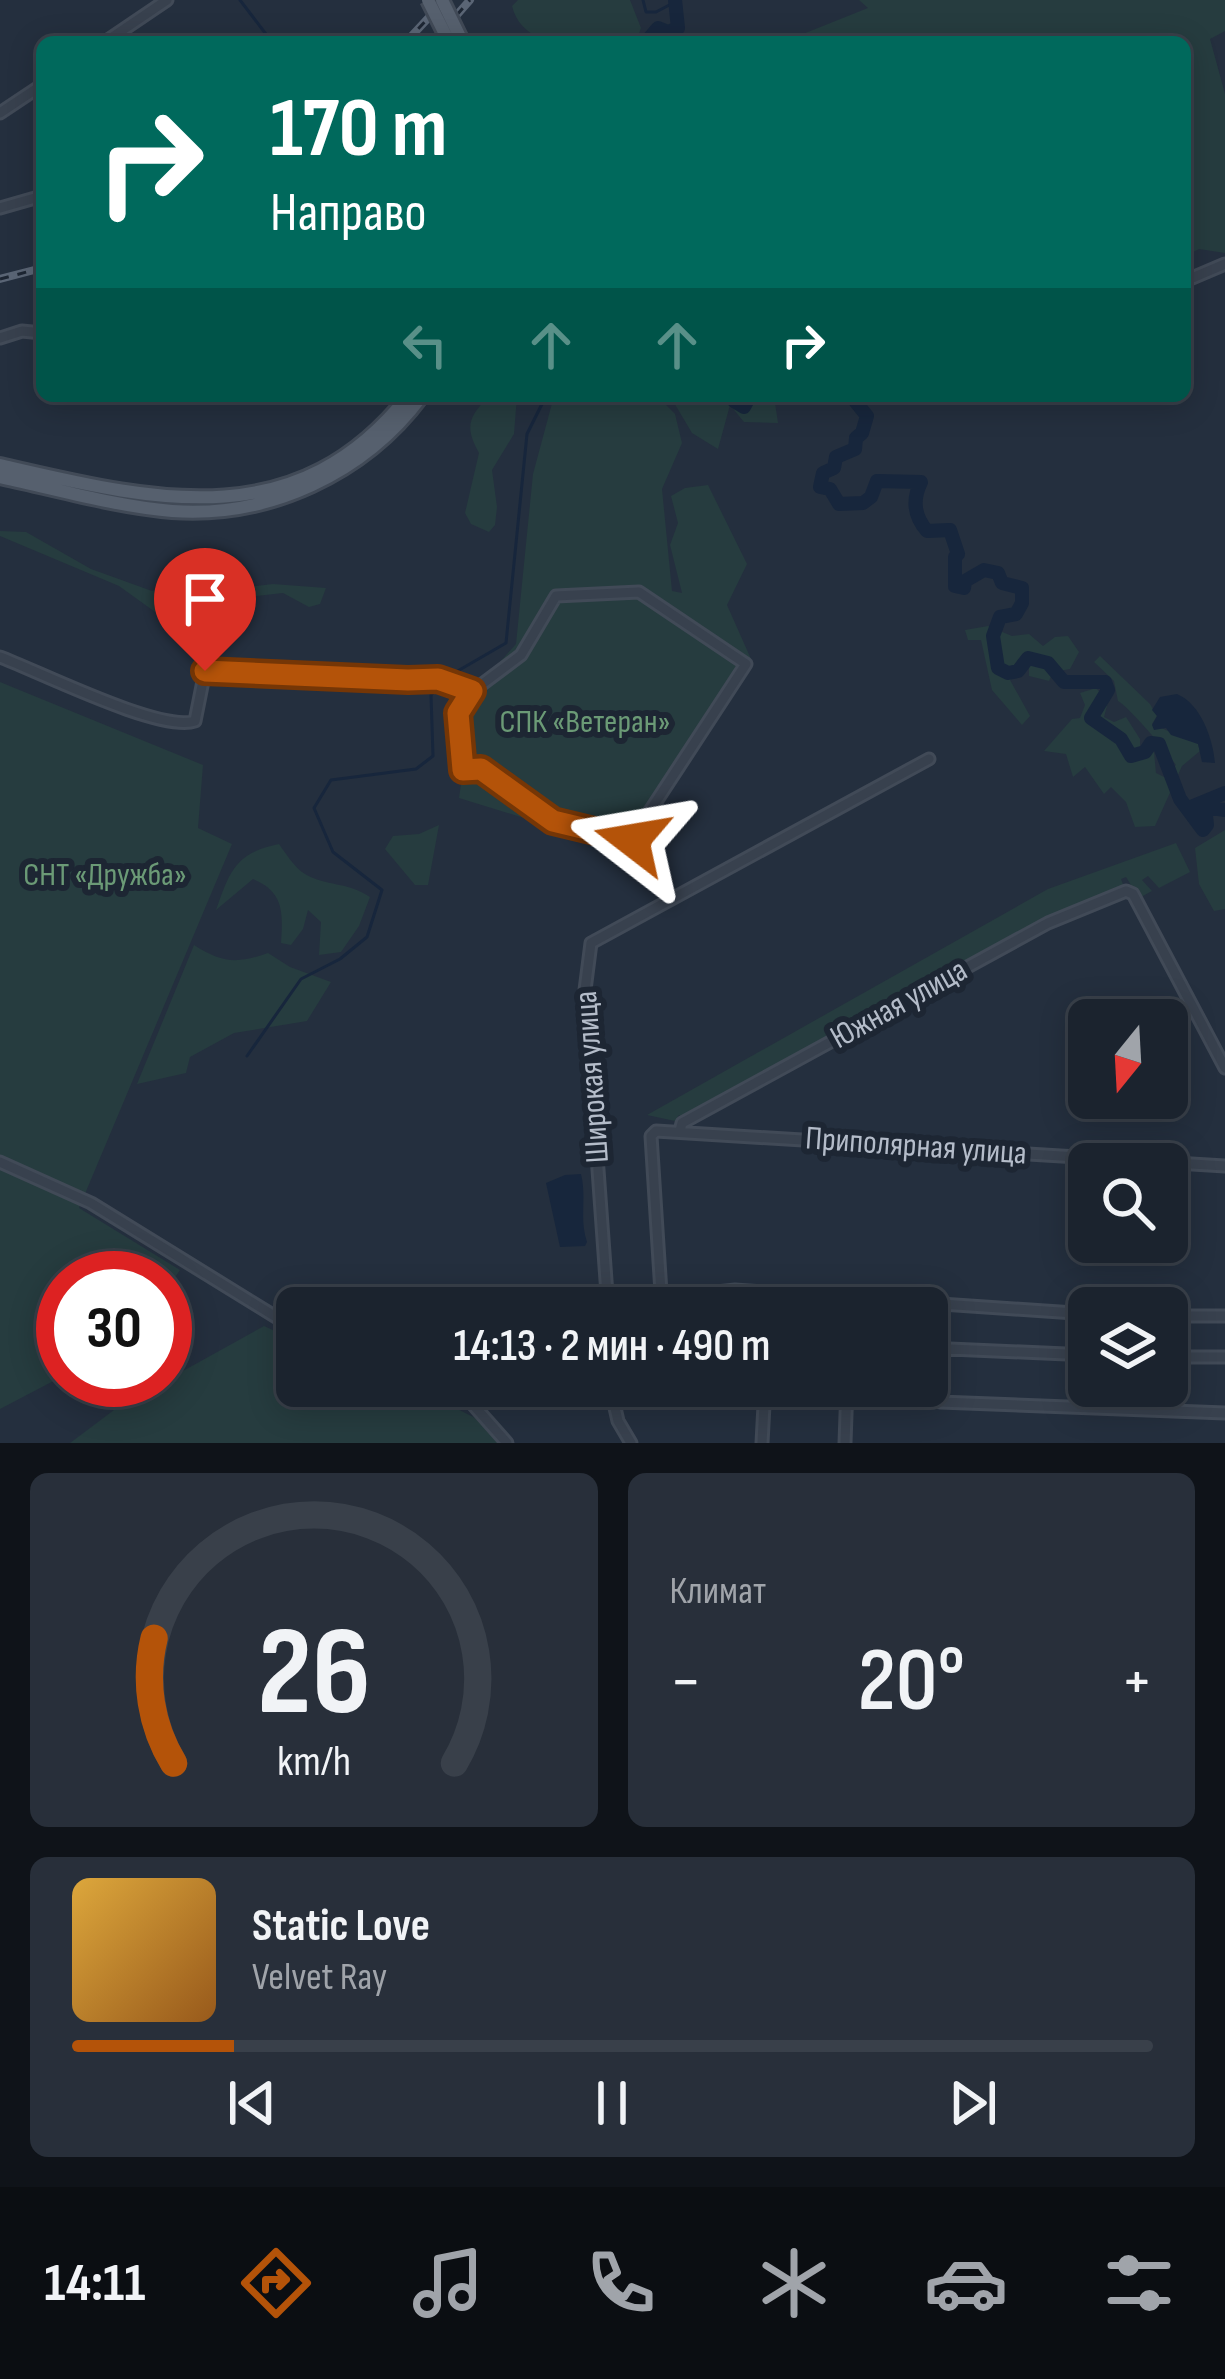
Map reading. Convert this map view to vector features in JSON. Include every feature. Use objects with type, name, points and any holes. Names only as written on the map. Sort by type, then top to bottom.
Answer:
[{"type":"main road","points":[[428,0],[446,36]]},
{"type":"main road","points":[[442,0],[459,36]]},
{"type":"main road","points":[[0,465],[162,498],[244,495],[306,476],[339,458],[378,429],[403,402]]},
{"type":"main road","points":[[0,477],[155,508],[203,512],[241,507],[297,492],[346,467],[387,435],[417,402]]},
{"type":"street","points":[[114,36],[167,0]]},
{"type":"street","points":[[0,112],[36,89]]},
{"type":"street","points":[[0,208],[36,198]]},
{"type":"street","points":[[1191,278],[1225,264]]},
{"type":"street","points":[[0,338],[36,332]]},
{"type":"street","points":[[639,592],[746,664],[632,840],[553,821],[481,769],[463,770],[458,713],[472,691],[521,655],[556,596],[639,592]]},
{"type":"street","points":[[0,657],[151,718],[187,723],[195,723],[205,671],[432,678],[472,691]]},
{"type":"street","name":"Широкая улица","points":[[606,1287],[585,990],[591,944],[928,759]]},
{"type":"street","name":"Южная улица","points":[[661,1287],[651,1136],[656,1131],[680,1132],[682,1123],[1048,923],[1129,891],[1225,1068]]},
{"type":"street","name":"Приполярная улица","points":[[680,1132],[1225,1166]]},
{"type":"street","points":[[0,1162],[91,1203],[276,1317]]},
{"type":"street","points":[[948,1304],[1068,1313]]},
{"type":"street","points":[[1188,1316],[1225,1316]]},
{"type":"street","points":[[948,1348],[1068,1353]]},
{"type":"street","points":[[1188,1357],[1225,1358]]},
{"type":"street","points":[[948,1402],[1225,1413]]},
{"type":"street","points":[[478,1407],[507,1443]]},
{"type":"street","points":[[614,1407],[631,1443]]},
{"type":"street","points":[[763,1443],[764,1407]]},
{"type":"street","points":[[845,1443],[847,1407]]},
{"type":"green space","points":[[518,0],[630,0],[641,28],[638,36],[537,36],[519,22],[512,6]]},
{"type":"green space","points":[[859,0],[1225,0],[1225,31],[1210,39],[1225,94],[1225,253],[1199,249],[1191,253],[1191,36],[798,36],[868,8]]},
{"type":"green space","points":[[484,402],[517,402],[514,434],[492,470],[497,507],[489,532],[471,524],[465,513],[479,453],[471,436]]},
{"type":"green space","name":"СПК «Ветеран»","points":[[552,402],[663,402],[675,414],[682,443],[662,489],[672,591],[682,593],[670,545],[678,523],[671,496],[685,488],[708,485],[747,564],[727,605],[751,659],[631,840],[520,814],[618,842],[605,843],[459,798],[461,706],[516,644],[533,474]]},
{"type":"green space","points":[[674,402],[775,402],[778,423],[744,422],[730,405],[718,449],[692,433]]},
{"type":"green space","points":[[0,531],[26,532],[91,569],[152,591],[179,585],[222,590],[273,584],[326,588],[320,604],[309,607],[283,593],[209,601],[192,628],[169,622],[119,586],[0,536]]},
{"type":"green space","points":[[988,626],[1012,636],[1029,634],[1043,646],[1055,637],[1068,636],[1079,652],[1070,669],[1053,672],[1049,681],[1029,676],[1029,667],[1010,680],[1030,716],[1022,725],[992,690],[981,640],[968,640],[965,630]]},
{"type":"green space","points":[[1100,656],[1150,704],[1157,716],[1152,724],[1198,744],[1200,751],[1182,766],[1155,826],[1135,827],[1126,802],[1111,787],[1104,794],[1085,767],[1073,777],[1066,754],[1044,751],[1072,719],[1080,718],[1085,705],[1080,693],[1096,688],[1108,702],[1104,717],[1114,722],[1126,717],[1140,739],[1140,759],[1154,752],[1156,773],[1164,777],[1176,765],[1118,701],[1114,681],[1094,662]]},
{"type":"green space","name":"СНТ «Дружба»","points":[[0,682],[203,765],[198,828],[232,844],[79,1208],[149,1251],[36,1251],[36,1390],[0,1409]]},
{"type":"green space","points":[[439,825],[428,885],[415,885],[385,849],[393,836],[419,834]]},
{"type":"green space","points":[[1225,830],[1225,909],[1214,911],[1199,884],[1195,848]]},
{"type":"green space","points":[[1176,843],[1190,872],[1159,888],[1148,876],[1142,880],[1152,891],[1139,898],[1126,877],[1121,879],[1124,887],[1054,914],[675,1121],[647,1115],[1048,889]]},
{"type":"green space","points":[[279,844],[305,874],[370,897],[359,926],[341,952],[319,955],[321,922],[308,910],[303,929],[291,945],[281,943],[276,897],[253,879],[216,910],[236,866],[253,853]]},
{"type":"green space","points":[[194,945],[230,960],[268,953],[331,982],[307,1021],[234,1033],[190,1057],[186,1073],[137,1084]]},
{"type":"green space","points":[[264,1326],[276,1331],[276,1407],[453,1407],[485,1423],[502,1443],[70,1443],[118,1407],[192,1407],[192,1366]]},
{"type":"water","points":[[1177,694],[1204,723],[1215,763],[1202,762],[1198,744],[1171,735],[1166,728],[1154,730],[1157,716],[1152,710],[1160,697]]},
{"type":"water","points":[[581,1174],[587,1242],[560,1247],[546,1183]]},
{"type":"waterway","points":[[240,0],[267,36]]},
{"type":"waterway","points":[[643,0],[646,12],[675,2]]},
{"type":"waterway","points":[[651,36],[658,28],[668,32],[678,28],[675,0]]},
{"type":"waterway","points":[[247,1056],[301,979],[340,959],[367,937],[382,890],[333,852],[314,808],[331,780],[416,769],[433,756],[431,695],[449,676],[506,643],[527,434],[543,402]]},
{"type":"waterway","points":[[736,402],[744,407],[747,402]]},
{"type":"waterway","points":[[856,402],[867,416],[862,433],[855,449],[836,457],[834,468],[823,473],[820,487],[830,489],[839,504],[863,503],[877,481],[921,482],[917,514],[927,531],[950,530],[958,554],[955,586],[964,588],[965,581],[984,570],[998,573],[1002,583],[1022,588],[1016,614],[1000,617],[993,636],[998,668],[1018,671],[1028,658],[1048,663],[1064,682],[1105,682],[1108,690],[1091,718],[1121,739],[1131,756],[1145,752],[1151,743],[1159,744],[1180,799],[1203,830],[1205,807],[1225,810]]},
{"type":"waterway","points":[[1191,807],[1225,793]]},
{"type":"railway","points":[[412,36],[445,0]]},
{"type":"railway","points":[[438,36],[470,0]]},
{"type":"railway","points":[[0,279],[36,270]]},
{"type":"route","points":[[205,671],[432,678],[472,691],[458,713],[463,770],[481,769],[553,821],[632,840]]}]
